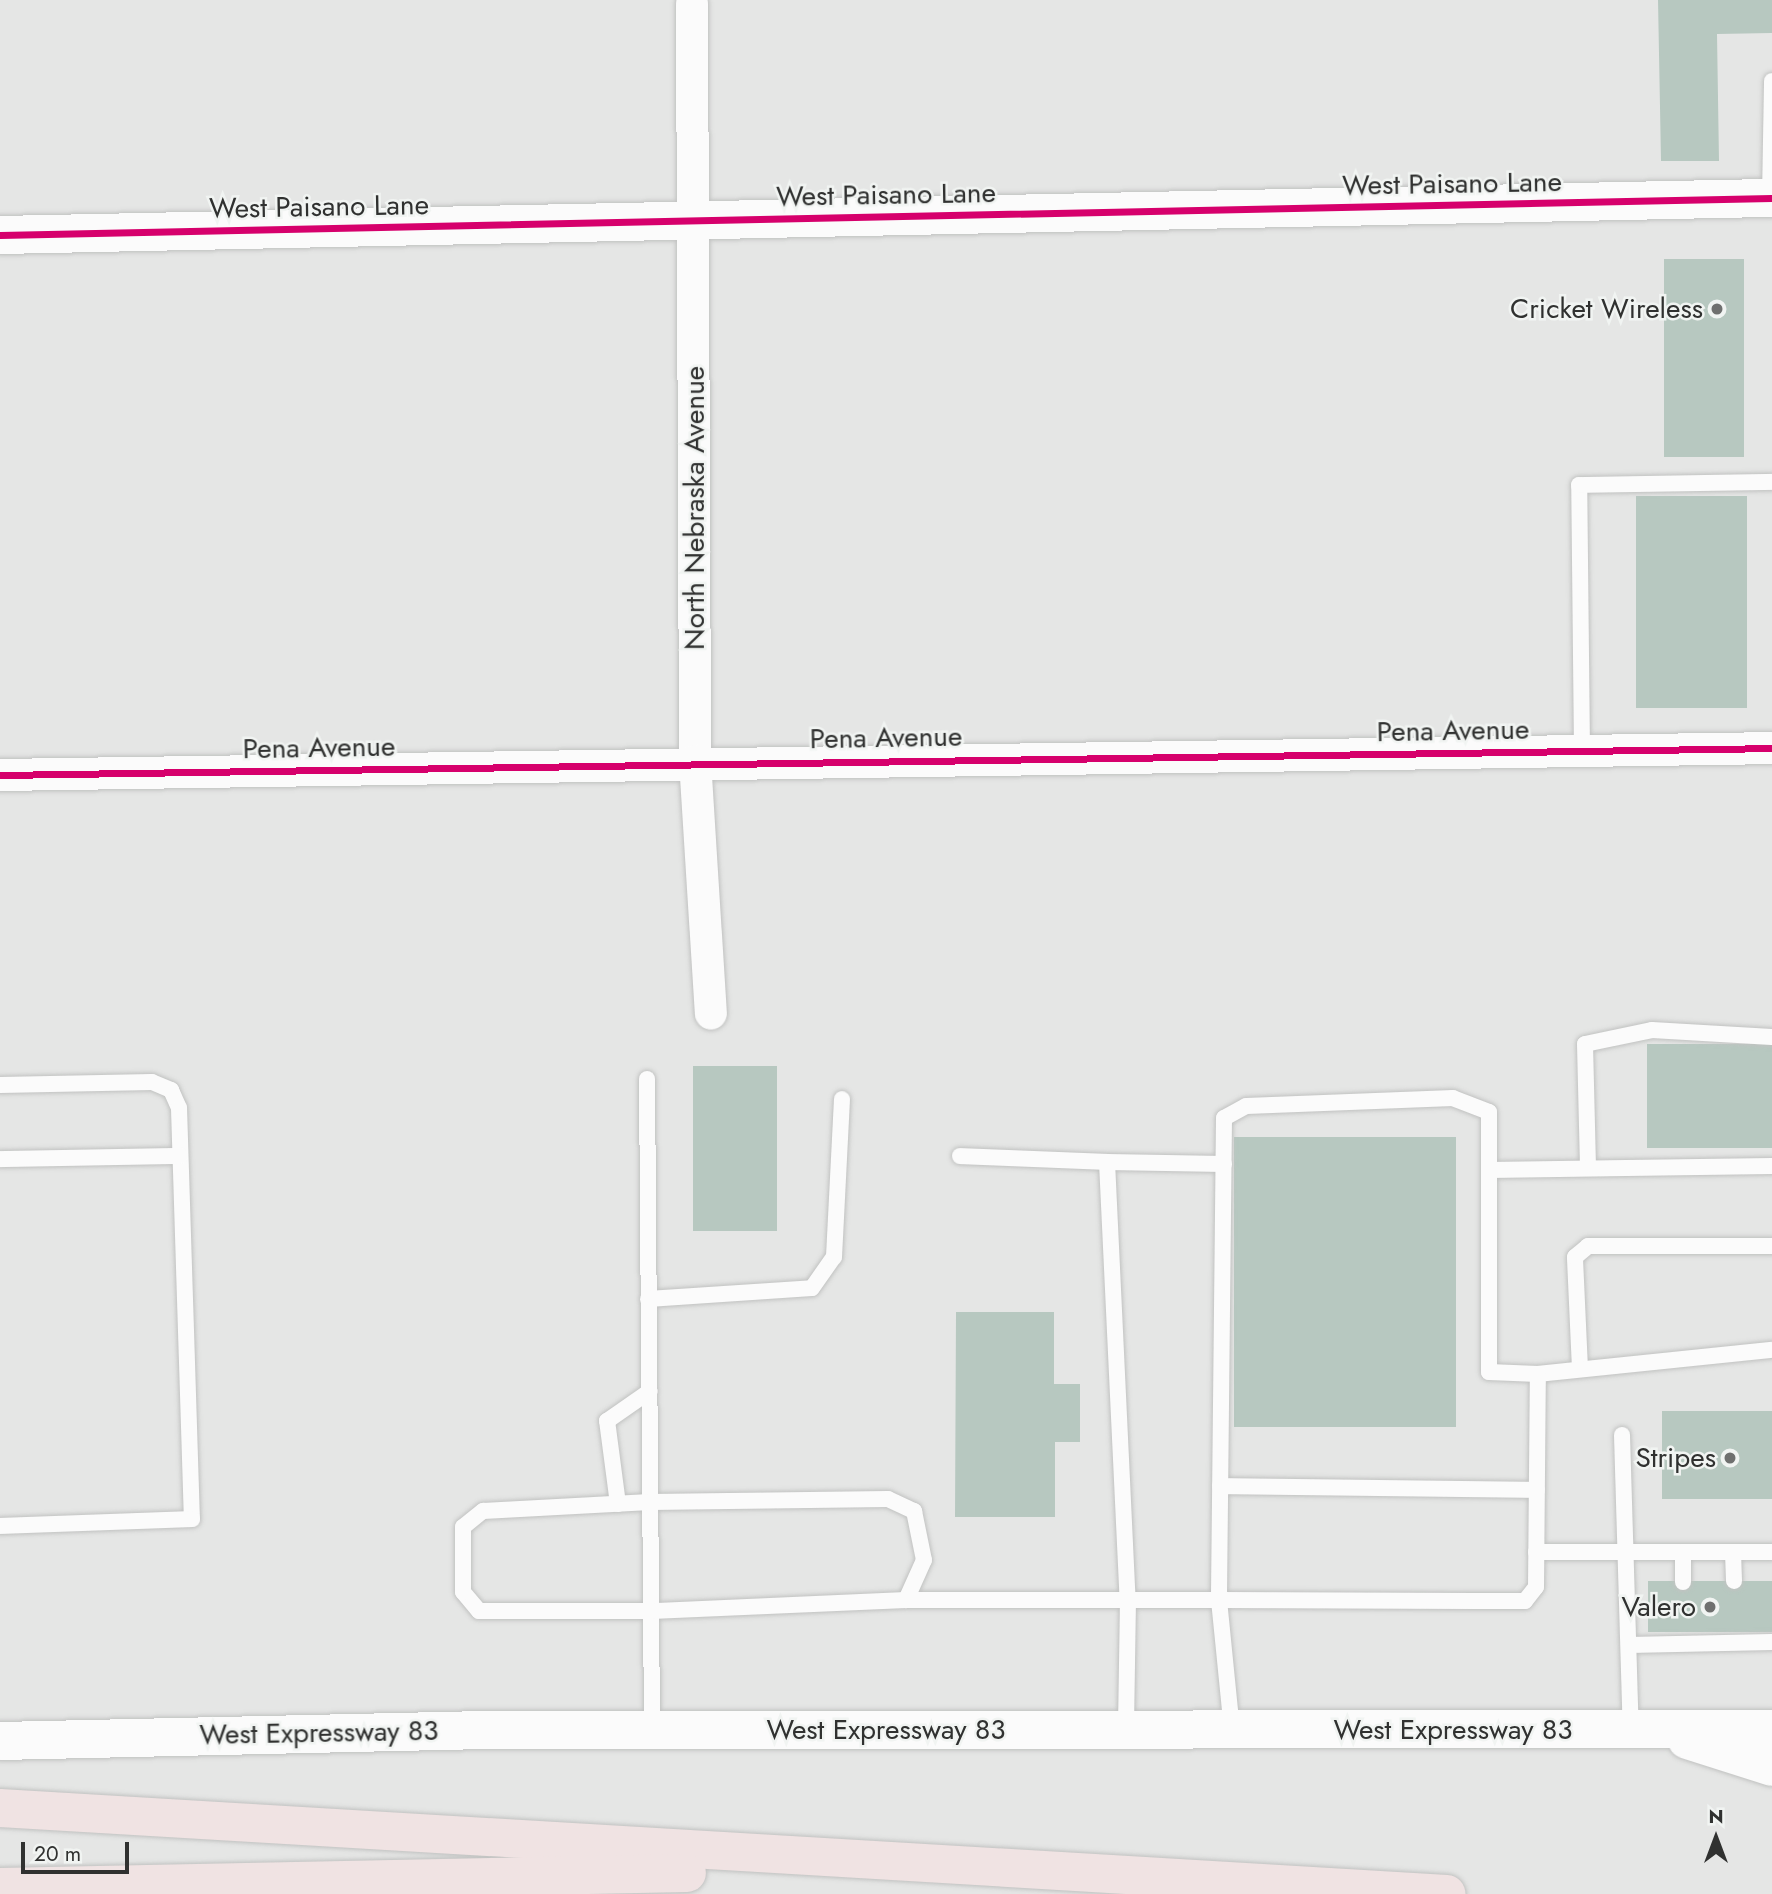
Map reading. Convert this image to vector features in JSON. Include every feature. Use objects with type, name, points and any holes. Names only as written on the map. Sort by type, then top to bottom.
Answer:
[{"type":"highway","points":[[0,1808],[1446,1894]]},
{"type":"highway","points":[[0,1887],[654,1872],[1438,1894]]},
{"type":"main road","name":"West Paisano Lane","points":[[0,235],[1771,198]]},
{"type":"main road","name":"West Expressway 83","points":[[0,1741],[652,1730],[1772,1729]]},
{"type":"main road","points":[[1643,1730],[1772,1767]]},
{"type":"street","name":"North Nebraska Avenue","points":[[692,4],[695,761],[711,1013]]},
{"type":"street","name":"Pena Avenue","points":[[0,775],[695,761],[1772,748]]},
{"type":"lane","points":[[1771,198],[1772,81]]},
{"type":"lane","points":[[1582,751],[1579,485],[1772,482]]},
{"type":"lane","points":[[1588,1167],[1585,1044],[1653,1030],[1772,1037]]},
{"type":"lane","points":[[647,1079],[652,1730]]},
{"type":"lane","points":[[0,1085],[152,1082],[171,1090],[179,1108],[192,1518],[0,1526]]},
{"type":"lane","points":[[1232,1730],[1219,1600],[1224,1118],[1246,1106],[1453,1098],[1489,1112],[1489,1372],[1538,1374],[1772,1350]]},
{"type":"lane","points":[[648,1299],[811,1288],[834,1257],[842,1099]]},
{"type":"lane","points":[[0,1159],[180,1156]]},
{"type":"lane","points":[[960,1156],[1224,1164]]},
{"type":"lane","points":[[1107,1162],[1128,1600],[1126,1730]]},
{"type":"lane","points":[[1489,1170],[1772,1166]]},
{"type":"lane","points":[[1580,1369],[1575,1257],[1588,1246],[1772,1246]]},
{"type":"lane","points":[[906,1600],[923,1560],[914,1511],[888,1499],[650,1502],[483,1511],[463,1527],[463,1592],[479,1611],[651,1611],[906,1600],[1525,1601],[1536,1587],[1538,1374]]},
{"type":"lane","points":[[618,1504],[607,1421],[649,1391]]},
{"type":"lane","points":[[1622,1435],[1629,1645],[1643,1730]]},
{"type":"lane","points":[[1220,1486],[1537,1490]]},
{"type":"lane","points":[[1536,1552],[1772,1552]]},
{"type":"lane","points":[[1683,1552],[1683,1582]]},
{"type":"lane","points":[[1733,1552],[1734,1581]]},
{"type":"lane","points":[[1629,1645],[1683,1638],[1734,1638],[1772,1642]]},
{"type":"building","points":[[1658,0],[1772,0],[1772,33],[1717,34],[1719,161],[1661,161]]},
{"type":"building","points":[[1664,259],[1744,259],[1744,457],[1664,457]]},
{"type":"building","points":[[1636,496],[1747,496],[1747,708],[1636,708]]},
{"type":"building","points":[[1647,1044],[1772,1044],[1772,1148],[1647,1148]]},
{"type":"building","points":[[693,1066],[777,1066],[777,1231],[693,1231]]},
{"type":"building","points":[[1234,1137],[1456,1137],[1456,1427],[1234,1427]]},
{"type":"building","points":[[956,1312],[1054,1312],[1054,1384],[1080,1384],[1080,1442],[1055,1442],[1055,1517],[955,1517]]},
{"type":"building","points":[[1662,1411],[1772,1411],[1772,1499],[1662,1499]]},
{"type":"building","name":"Valero","points":[[1648,1581],[1772,1581],[1772,1632],[1648,1632]]},
{"type":"cycle path","points":[[0,235],[1772,198]]},
{"type":"cycle path","points":[[0,775],[1772,748]]},
{"type":"place","name":"Cricket Wireless","points":[[1717,309]]},
{"type":"place","name":"Stripes","points":[[1730,1458]]},
{"type":"place","name":"Valero","points":[[1710,1607]]}]
